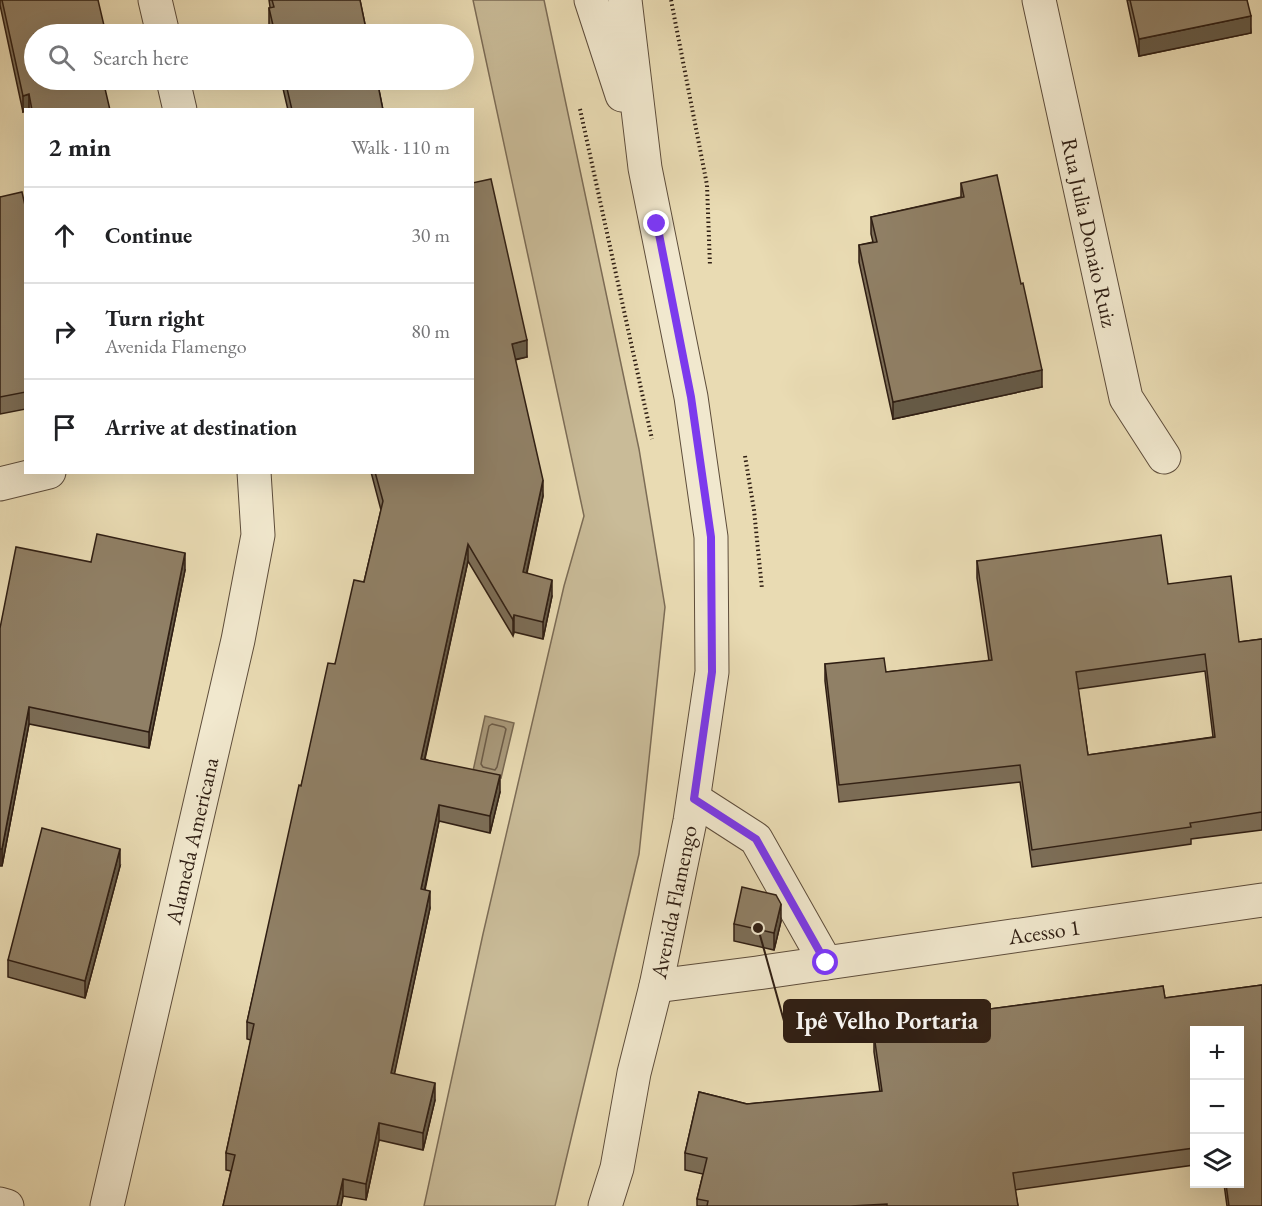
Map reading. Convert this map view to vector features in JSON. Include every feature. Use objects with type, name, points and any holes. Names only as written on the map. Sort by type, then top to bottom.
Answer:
[{"type":"street","points":[[155,0],[161,24]]},
{"type":"street","name":"Avenida Flamengo","points":[[591,0],[645,168]]},
{"type":"street","name":"Avenida Flamengo","points":[[605,1206],[617,1168],[633,1073],[656,986],[694,799],[712,672],[711,537],[691,397],[645,168],[625,0]]},
{"type":"street","name":"Rua Julia Donaio Ruiz","points":[[1039,0],[1126,398],[1164,457]]},
{"type":"street","points":[[175,90],[180,108]]},
{"type":"street","points":[[0,484],[41,474]]},
{"type":"street","name":"Alameda Americana","points":[[107,1206],[238,640],[258,535],[254,474]]},
{"type":"street","points":[[694,799],[756,839],[826,963]]},
{"type":"street","name":"Acesso 1","points":[[656,986],[1262,900]]},
{"type":"street","points":[[0,1204],[7,1206]]},
{"type":"path","points":[[670,0],[707,185],[710,267]]},
{"type":"path","points":[[579,105],[652,443]]},
{"type":"path","points":[[745,455],[754,510],[762,590]]},
{"type":"shaded area","points":[[473,0],[544,0],[639,449],[665,607],[639,854],[555,1206],[424,1206],[483,934],[564,586],[584,516]]},
{"type":"water","points":[[485,716],[514,723],[501,778],[473,771]]},
{"type":"building","points":[[2,0],[98,0],[104,24],[24,24],[24,90],[105,90],[110,108],[32,108],[29,94],[23,96]]},
{"type":"building","points":[[272,0],[360,0],[365,24],[273,24],[269,8],[274,7]]},
{"type":"building","points":[[1130,0],[1247,0],[1251,16],[1139,39]]},
{"type":"building","points":[[287,90],[379,90],[383,108],[292,108]]},
{"type":"building","points":[[997,175],[1042,370],[893,402],[859,245],[877,242],[871,217],[964,197],[961,183]]},
{"type":"building","points":[[491,179],[527,340],[512,344],[543,480],[523,572],[552,580],[543,622],[514,615],[513,620],[468,544],[421,759],[500,775],[490,816],[439,805],[421,889],[430,891],[391,1073],[435,1083],[423,1133],[379,1123],[366,1184],[343,1179],[337,1206],[223,1206],[235,1155],[226,1153],[254,1024],[247,1022],[328,663],[335,664],[354,580],[364,582],[383,501],[376,474],[474,474],[474,183]]},
{"type":"building","points":[[22,192],[24,201],[24,392],[0,397],[0,197]]},
{"type":"building","points":[[97,534],[185,553],[149,732],[29,707],[2,849],[0,849],[0,628],[16,547],[91,562]]},
{"type":"building","points":[[1161,535],[1168,584],[1231,576],[1239,642],[1262,639],[1262,812],[1190,823],[1191,827],[1032,850],[1020,765],[839,785],[825,664],[884,658],[886,672],[992,660],[977,561]],"holes":[[[1205,654],[1215,737],[1088,755],[1076,672]]]},
{"type":"building","points":[[42,828],[120,849],[85,981],[8,960]]},
{"type":"building","points":[[742,887],[776,895],[781,904],[774,933],[734,924]]},
{"type":"building","points":[[1262,985],[1262,1206],[1229,1206],[1227,1188],[1244,1188],[1244,1026],[1190,1026],[1190,1149],[1013,1173],[1018,1206],[887,1206],[887,1204],[707,1206],[708,1201],[697,1199],[707,1158],[685,1153],[699,1092],[747,1104],[882,1091],[874,1035],[946,1025],[944,1010],[990,1004],[990,1009],[1163,986],[1165,998]]},
{"type":"place","name":"Ipê Velho Portaria","points":[[758,928]]},
{"type":"route","points":[[657,224],[691,397],[711,537],[712,672],[694,799],[756,839],[826,963]]}]
